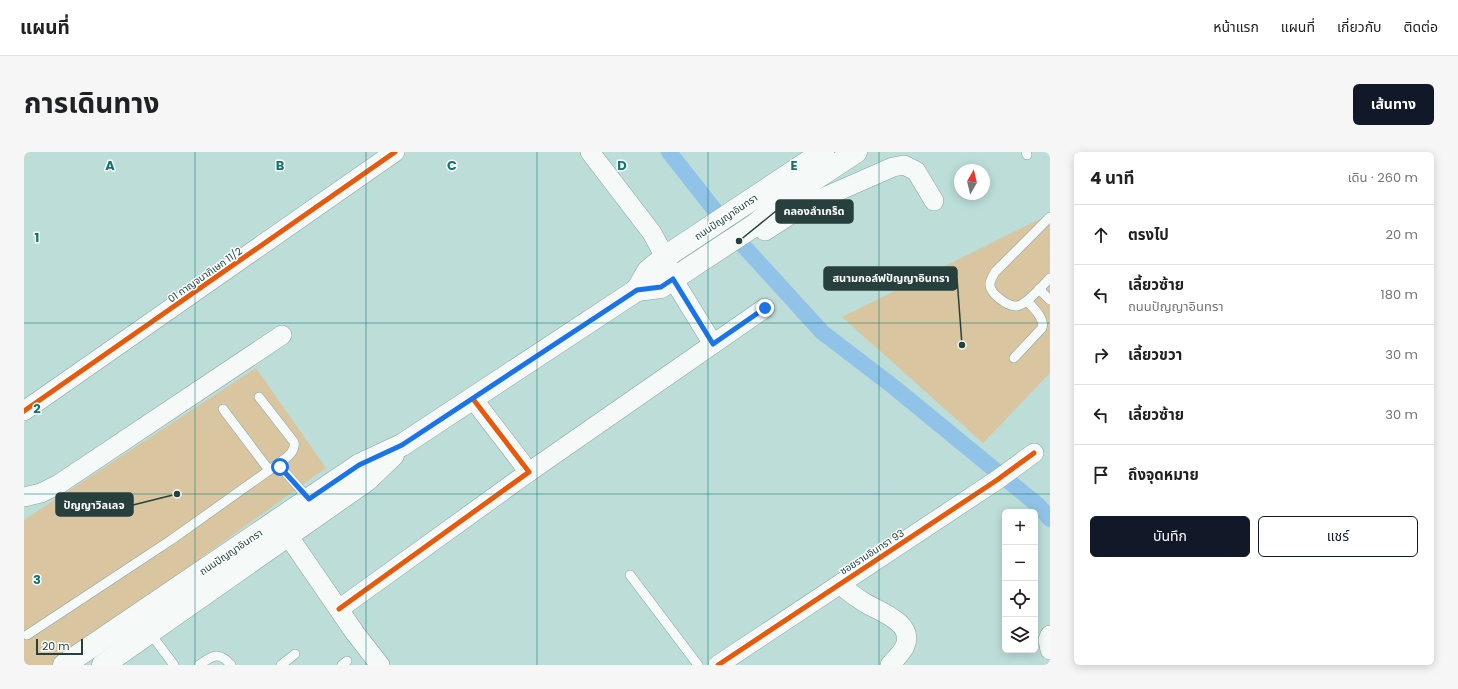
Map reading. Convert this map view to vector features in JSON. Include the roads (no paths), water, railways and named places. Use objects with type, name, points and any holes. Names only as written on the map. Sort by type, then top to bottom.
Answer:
[{"type":"main road","name":"ถนนปัญญาอินทรา","points":[[637,290],[648,271],[665,257],[823,152]]},
{"type":"main road","name":"ถนนปัญญาอินทรา","points":[[64,665],[359,465],[402,445],[637,290],[661,287],[709,257],[755,231],[798,200],[856,152]]},
{"type":"main road","name":"ถนนปัญญาอินทรา","points":[[104,665],[289,537],[367,480],[402,445]]},
{"type":"street","name":"01 กาญจนาภิเษก 11/2","points":[[24,411],[395,152]]},
{"type":"street","points":[[590,152],[652,232],[665,257],[673,279],[713,344]]},
{"type":"street","points":[[798,200],[893,167],[904,165],[916,172],[934,201]]},
{"type":"street","points":[[339,609],[529,472],[765,308]]},
{"type":"street","points":[[24,497],[41,493],[59,484],[282,335]]},
{"type":"street","points":[[473,398],[529,472]]},
{"type":"street","name":"ซอยรามอินทรา 93","points":[[718,665],[997,480],[1027,458]]},
{"type":"street","points":[[289,537],[380,665]]},
{"type":"street","points":[[843,582],[843,586],[851,594],[887,613],[896,619],[902,626],[907,638],[906,645],[890,665]]},
{"type":"street","points":[[1050,635],[1048,640],[1050,650]]},
{"type":"street","points":[[1045,665],[1050,659]]},
{"type":"lane","points":[[1050,217],[995,272],[990,282],[993,292],[1008,304],[1016,306],[1027,301],[1050,278]]},
{"type":"lane","points":[[1039,289],[1050,300]]},
{"type":"lane","points":[[1014,358],[1042,328],[1043,325],[1042,320],[1027,301]]},
{"type":"lane","points":[[27,635],[171,540],[278,464],[291,453],[295,447],[294,442],[259,397]]},
{"type":"lane","points":[[222,409],[269,470]]},
{"type":"lane","points":[[278,464],[309,499]]},
{"type":"lane","points":[[630,575],[698,665]]},
{"type":"lane","points":[[150,633],[174,665]]},
{"type":"lane","points":[[281,665],[295,654]]},
{"type":"lane","points":[[199,665],[215,656],[223,656],[232,665]]},
{"type":"waterway","points":[[669,152],[739,241],[822,332],[895,388],[1039,506],[1050,519]]},
{"type":"place","name":"คลองลำเกร็ด","points":[[739,241]]},
{"type":"place","name":"สนามกอล์ฟปัญญาอินทรา","points":[[962,345]]},
{"type":"place","name":"ปัญญาวิลเลจ","points":[[177,494]]}]
